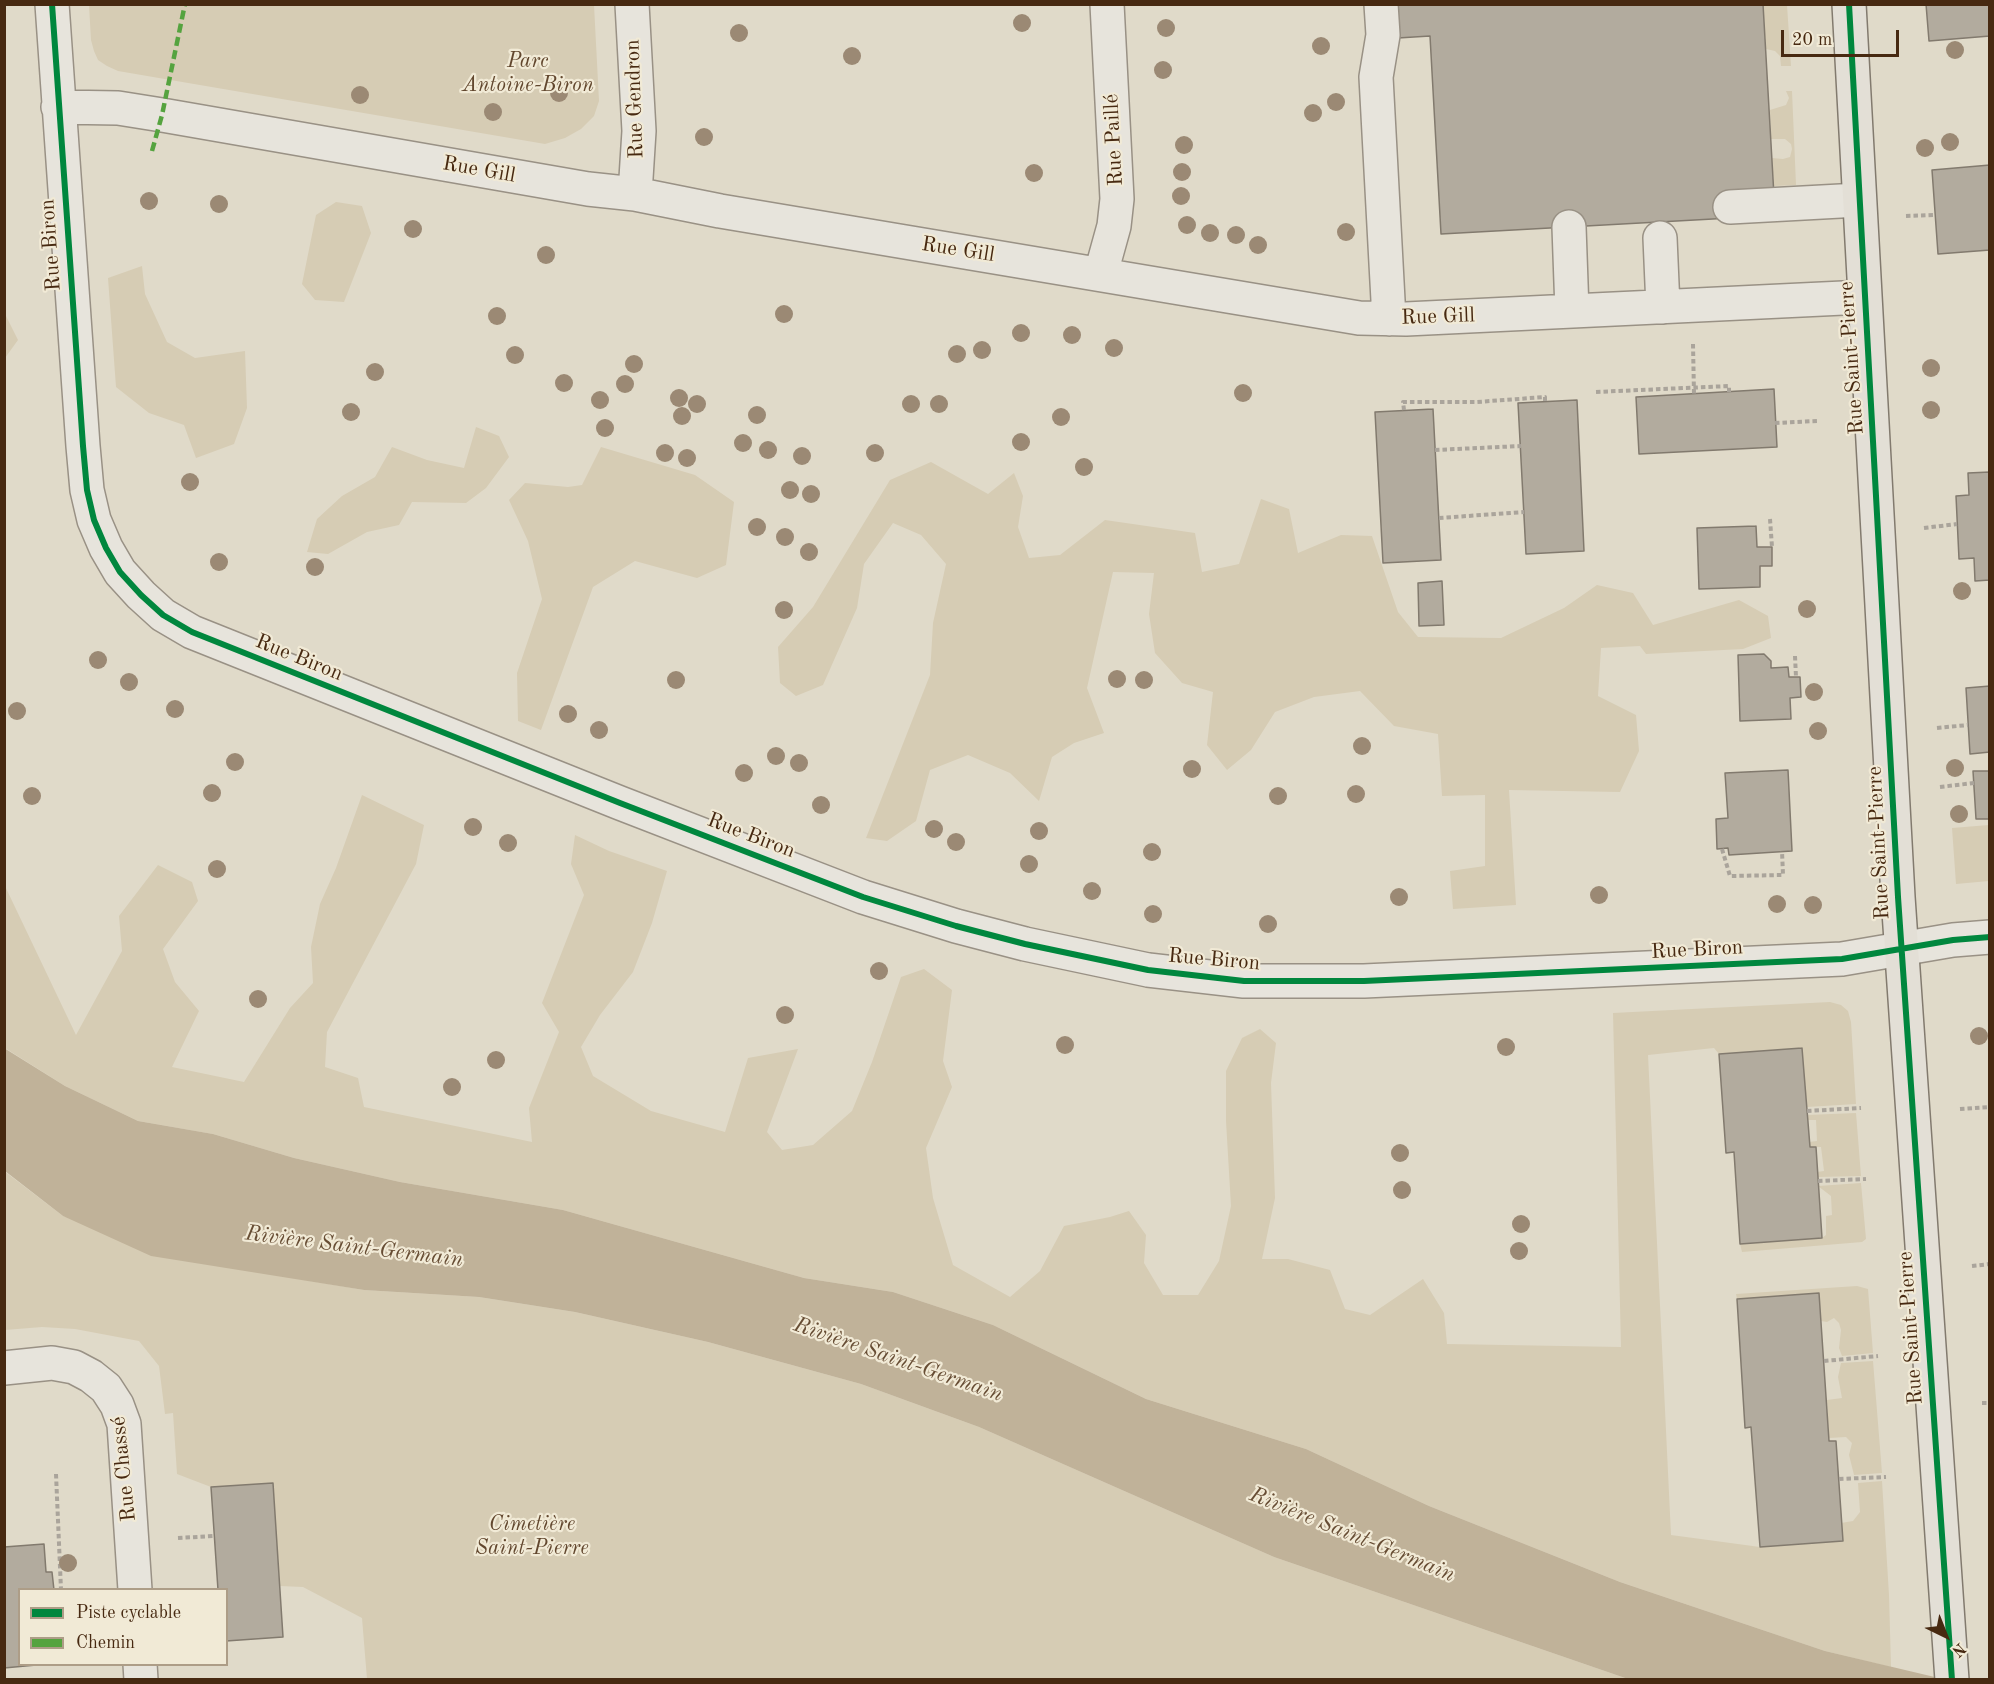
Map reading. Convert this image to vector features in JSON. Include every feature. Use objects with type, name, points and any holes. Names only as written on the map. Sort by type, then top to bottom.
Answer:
[{"type":"main road","name":"Rue Saint-Pierre","points":[[1849,4],[1901,950],[1951,1673]]},
{"type":"street","name":"Rue Biron","points":[[51,4],[83,446],[87,490],[93,520],[120,572],[163,615],[192,632],[863,897],[946,923],[1025,944],[1148,970],[1244,981],[1353,981],[1842,959],[1953,940],[1989,937]]},
{"type":"street","name":"Rue Gendron","points":[[632,4],[639,130],[635,194]]},
{"type":"street","name":"Rue Paillé","points":[[1101,273],[1114,226],[1117,199],[1107,4]]},
{"type":"street","points":[[1381,4],[1383,35],[1376,77],[1389,319]]},
{"type":"street","name":"Rue Gill","points":[[58,107],[98,107],[162,115],[577,187],[635,194],[720,211],[1101,273],[1323,313],[1389,319],[1864,297]]},
{"type":"street","points":[[1730,207],[1859,200]]},
{"type":"street","points":[[1569,227],[1572,311]]},
{"type":"street","points":[[1660,238],[1663,307]]},
{"type":"street","name":"Rue Chassé","points":[[4,1368],[52,1363],[74,1367],[91,1376],[106,1388],[117,1405],[124,1424],[135,1588]]},
{"type":"path","points":[[1906,216],[1935,215]]},
{"type":"path","points":[[1693,344],[1694,394]]},
{"type":"path","points":[[1596,392],[1729,386],[1728,392]]},
{"type":"path","points":[[1661,389],[1662,396]]},
{"type":"path","points":[[1404,410],[1403,402],[1477,402],[1545,397],[1545,401]]},
{"type":"path","points":[[1775,423],[1817,421]]},
{"type":"path","points":[[1436,450],[1521,446]]},
{"type":"path","points":[[1439,518],[1524,512]]},
{"type":"path","points":[[1770,519],[1772,547]]},
{"type":"path","points":[[1924,528],[1957,524]]},
{"type":"path","points":[[1795,656],[1796,677]]},
{"type":"path","points":[[1937,728],[1968,725]]},
{"type":"path","points":[[1940,787],[1974,783]]},
{"type":"path","points":[[1722,849],[1730,876],[1783,875],[1782,851]]},
{"type":"path","points":[[1960,1109],[1989,1107]]},
{"type":"path","points":[[1807,1111],[1861,1108]]},
{"type":"path","points":[[1818,1181],[1866,1179]]},
{"type":"path","points":[[1972,1266],[1989,1264]]},
{"type":"path","points":[[1824,1361],[1878,1356]]},
{"type":"path","points":[[1982,1403],[1989,1403]]},
{"type":"path","points":[[56,1474],[61,1588]]},
{"type":"path","points":[[1839,1479],[1886,1477]]},
{"type":"path","points":[[177,1538],[214,1536]]},
{"type":"green space","name":"Parc Antoine-Biron","points":[[89,5],[594,5],[599,101],[594,116],[581,129],[565,138],[545,144],[118,71],[98,60],[94,51]]},
{"type":"green space","points":[[1763,5],[1787,5],[1791,66],[1781,66],[1780,56],[1775,51],[1766,49]]},
{"type":"green space","points":[[1786,91],[1792,91],[1796,185],[1774,186],[1772,158],[1790,157],[1792,149],[1791,144],[1785,139],[1771,139],[1770,110],[1786,105],[1789,98]]},
{"type":"green space","points":[[336,202],[362,206],[371,233],[344,302],[315,300],[302,284],[316,215]]},
{"type":"green space","points":[[142,266],[145,294],[167,342],[195,358],[245,351],[247,408],[234,444],[196,458],[184,425],[149,413],[116,387],[108,278]]},
{"type":"green space","points":[[4,312],[18,340],[5,358],[4,358]]},
{"type":"green space","points":[[476,427],[499,436],[509,457],[486,488],[466,503],[412,502],[399,525],[367,532],[328,554],[307,552],[317,519],[342,496],[375,477],[392,447],[427,460],[464,468]]},
{"type":"green space","points":[[601,447],[695,475],[734,502],[726,565],[697,578],[635,561],[593,587],[541,730],[518,721],[517,673],[542,599],[528,541],[509,500],[525,483],[568,487],[582,485]]},
{"type":"green space","points":[[931,462],[988,494],[1014,473],[1023,496],[1018,527],[1029,558],[1060,555],[1105,520],[1195,533],[1202,572],[1239,564],[1261,499],[1289,509],[1298,553],[1341,535],[1372,536],[1398,612],[1418,637],[1501,638],[1564,608],[1597,585],[1633,593],[1653,625],[1739,600],[1768,616],[1771,638],[1743,649],[1646,654],[1640,646],[1601,648],[1598,696],[1636,715],[1639,751],[1620,792],[1509,790],[1516,905],[1453,909],[1450,871],[1485,866],[1485,795],[1442,796],[1438,734],[1394,726],[1360,691],[1314,697],[1275,712],[1251,750],[1227,770],[1207,745],[1213,692],[1182,683],[1155,653],[1149,614],[1154,573],[1113,572],[1087,688],[1104,733],[1074,743],[1052,757],[1039,801],[1010,773],[968,755],[930,770],[916,821],[887,841],[866,838],[930,675],[933,623],[946,564],[921,535],[893,523],[864,564],[857,608],[823,685],[796,696],[780,683],[778,647],[813,607],[890,480]]},
{"type":"green space","points":[[362,795],[424,825],[416,864],[327,1032],[325,1067],[358,1078],[364,1107],[532,1142],[529,1108],[559,1032],[542,1003],[584,895],[571,864],[575,835],[609,851],[667,871],[652,923],[633,972],[600,1015],[581,1047],[593,1076],[651,1111],[725,1132],[748,1058],[798,1049],[767,1132],[782,1150],[813,1145],[852,1111],[872,1062],[901,977],[924,969],[952,990],[943,1061],[952,1087],[926,1148],[933,1198],[953,1265],[1010,1297],[1040,1271],[1064,1226],[1129,1211],[1146,1235],[1144,1263],[1163,1295],[1198,1295],[1219,1261],[1231,1206],[1226,1121],[1226,1071],[1242,1038],[1260,1029],[1276,1043],[1271,1083],[1275,1198],[1262,1259],[1288,1259],[1330,1270],[1345,1309],[1370,1315],[1423,1279],[1444,1313],[1447,1344],[1621,1347],[1613,1013],[1830,1002],[1841,1005],[1848,1011],[1851,1022],[1856,1104],[1807,1107],[1802,1048],[1719,1054],[1714,1048],[1648,1055],[1671,1535],[1760,1547],[1843,1541],[1841,1523],[1853,1521],[1860,1512],[1858,1483],[1882,1481],[1891,1667],[1825,1651],[1620,1582],[1429,1506],[1306,1449],[1146,1399],[993,1325],[893,1292],[804,1278],[563,1210],[400,1182],[294,1158],[213,1134],[138,1121],[65,1086],[5,1048],[4,884],[76,1035],[122,951],[119,916],[158,865],[192,882],[198,901],[163,949],[175,982],[199,1011],[172,1067],[244,1082],[290,1008],[313,983],[311,947],[320,904],[336,868]]},
{"type":"green space","points":[[1989,825],[1989,881],[1956,884],[1952,828]]},
{"type":"green space","points":[[1856,1113],[1861,1176],[1818,1177],[1817,1172],[1824,1171],[1821,1147],[1810,1147],[1809,1142],[1817,1141],[1816,1120],[1808,1120],[1807,1115]]},
{"type":"green space","name":"Cimetière Saint-Pierre","points":[[4,1171],[63,1216],[263,1273],[364,1290],[479,1297],[575,1312],[708,1342],[861,1384],[979,1427],[1274,1557],[1628,1679],[367,1679],[362,1618],[303,1587],[280,1586],[273,1483],[211,1487],[177,1474],[173,1413],[165,1414],[159,1366],[139,1341],[75,1329],[42,1327],[5,1330]]},
{"type":"green space","points":[[1861,1183],[1866,1239],[1862,1242],[1742,1252],[1740,1244],[1822,1238],[1826,1235],[1826,1216],[1832,1215],[1831,1196],[1818,1186]]},
{"type":"green space","points":[[1857,1286],[1868,1289],[1873,1353],[1842,1356],[1839,1348],[1841,1330],[1839,1323],[1834,1318],[1827,1322],[1821,1321],[1819,1293],[1737,1299],[1736,1294]]},
{"type":"green space","points":[[1873,1361],[1882,1473],[1854,1475],[1849,1455],[1852,1443],[1846,1437],[1829,1438],[1827,1400],[1842,1398],[1838,1377],[1841,1363]]},
{"type":"water","name":"Rivière Saint-Germain","points":[[4,1048],[65,1086],[138,1121],[213,1134],[294,1158],[400,1182],[563,1210],[804,1278],[893,1292],[993,1325],[1146,1399],[1306,1449],[1429,1506],[1620,1582],[1825,1651],[1943,1679],[1628,1679],[1274,1557],[979,1427],[861,1384],[708,1342],[575,1312],[479,1297],[364,1290],[151,1256],[63,1216],[5,1171]]},
{"type":"building","points":[[1396,4],[1763,4],[1774,196],[1731,218],[1441,234],[1430,36],[1398,38]]},
{"type":"building","points":[[1926,4],[1990,4],[1990,36],[1929,41]]},
{"type":"building","points":[[1990,165],[1990,250],[1938,254],[1932,170]]},
{"type":"building","points":[[1774,389],[1777,447],[1639,454],[1636,397]]},
{"type":"building","points":[[1577,400],[1584,551],[1526,554],[1518,403]]},
{"type":"building","points":[[1433,409],[1441,560],[1383,563],[1375,412]]},
{"type":"building","points":[[1990,472],[1990,580],[1975,581],[1974,558],[1959,559],[1956,496],[1969,495],[1968,473]]},
{"type":"building","points":[[1756,526],[1757,547],[1772,547],[1772,566],[1760,566],[1760,587],[1699,589],[1697,528]]},
{"type":"building","points":[[1442,581],[1444,625],[1419,626],[1418,583]]},
{"type":"building","points":[[1764,654],[1771,661],[1771,668],[1788,667],[1789,677],[1800,677],[1801,697],[1790,698],[1791,719],[1740,721],[1738,655]]},
{"type":"building","points":[[1990,686],[1990,752],[1970,754],[1966,688]]},
{"type":"building","points":[[1788,770],[1792,851],[1729,855],[1728,848],[1717,849],[1716,819],[1728,818],[1725,773]]},
{"type":"building","points":[[1973,771],[1990,771],[1990,819],[1976,819]]},
{"type":"building","points":[[1802,1048],[1810,1147],[1816,1147],[1822,1238],[1740,1244],[1734,1152],[1726,1153],[1719,1054]]},
{"type":"building","points":[[1819,1293],[1829,1441],[1836,1441],[1843,1541],[1760,1547],[1751,1427],[1745,1428],[1737,1299]]},
{"type":"building","points":[[273,1483],[283,1637],[228,1641],[228,1588],[218,1588],[211,1487]]},
{"type":"building","points":[[44,1544],[46,1572],[52,1572],[54,1588],[18,1588],[18,1666],[26,1666],[4,1668],[4,1547]]},
{"type":"marked path","points":[[152,151],[162,115],[185,4]]},
{"type":"cycle path","points":[[52,4],[87,490],[94,520],[120,572],[163,615],[192,632],[620,803],[863,897],[956,926],[1025,944],[1148,970],[1244,981],[1364,981],[1842,959],[1953,940],[1990,937]]},
{"type":"cycle path","points":[[1849,4],[1898,897],[1952,1680]]}]
